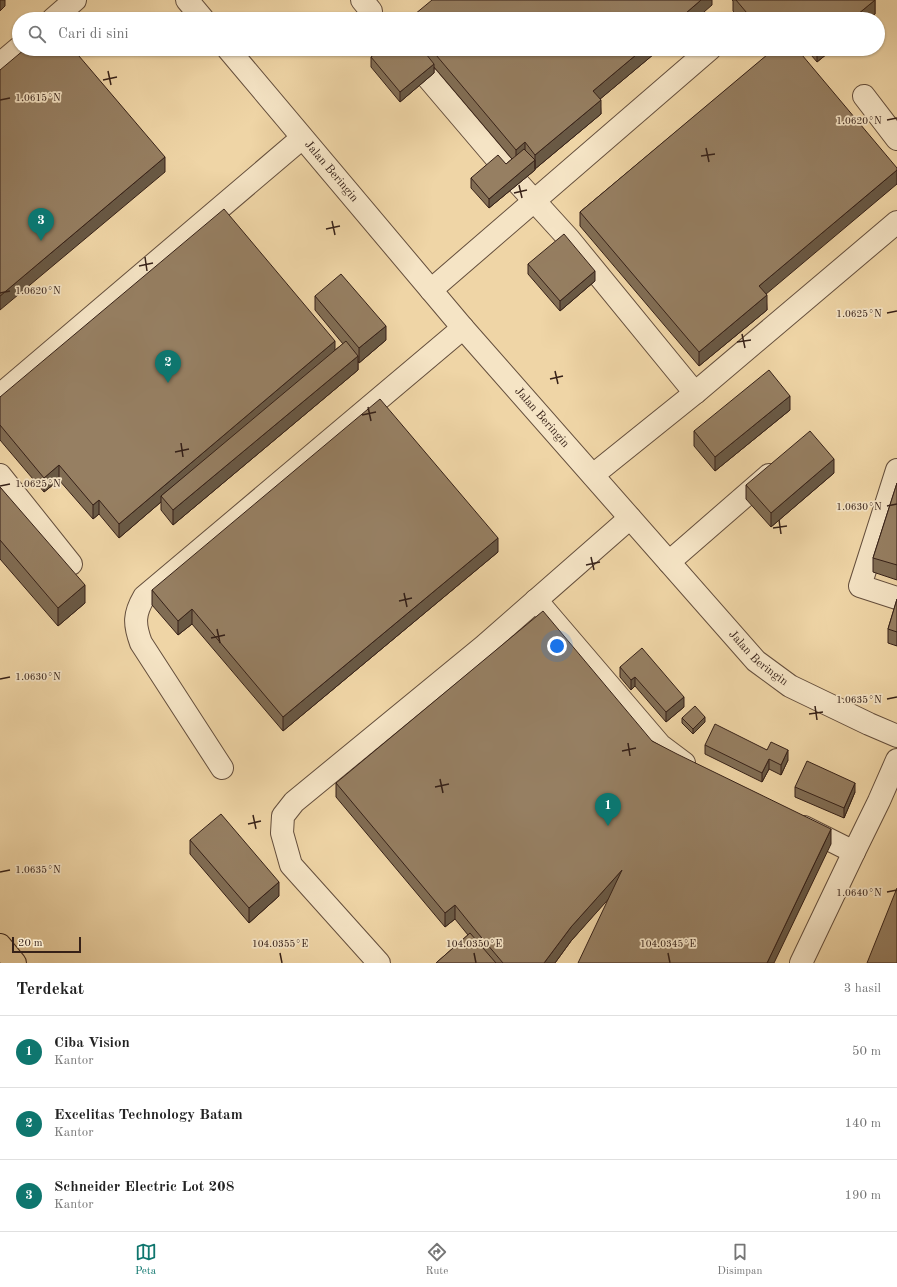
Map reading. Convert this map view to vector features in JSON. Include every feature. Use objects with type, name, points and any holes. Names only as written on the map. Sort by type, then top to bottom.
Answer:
[{"type":"main road","points":[[0,945],[15,963]]},
{"type":"street","points":[[61,12],[75,0]]},
{"type":"street","points":[[187,0],[197,12]]},
{"type":"street","points":[[0,64],[12,54]]},
{"type":"street","name":"Jalan Beringin","points":[[234,56],[431,290],[756,661],[790,686],[897,736]]},
{"type":"street","points":[[431,290],[702,56]]},
{"type":"street","points":[[428,78],[513,178],[569,239],[695,393]]},
{"type":"street","points":[[864,96],[897,139]]},
{"type":"street","points":[[0,395],[302,138]]},
{"type":"street","points":[[593,475],[695,393],[897,222]]},
{"type":"street","points":[[222,768],[141,643],[137,630],[136,618],[138,607],[144,597],[464,328]]},
{"type":"street","points":[[669,562],[781,465]]},
{"type":"street","points":[[897,470],[860,586],[897,598]]},
{"type":"street","points":[[0,475],[71,564]]},
{"type":"street","points":[[379,963],[291,865],[282,834],[284,816],[294,802],[478,651],[630,518]]},
{"type":"street","points":[[536,600],[660,745],[688,766],[701,773]]},
{"type":"street","points":[[801,963],[879,801],[897,760]]},
{"type":"street","points":[[784,816],[854,852]]},
{"type":"building","points":[[432,0],[701,0],[687,12],[417,12]]},
{"type":"building","points":[[736,0],[875,0],[860,12],[746,12]]},
{"type":"building","points":[[17,56],[79,56],[165,157],[0,296],[0,70]]},
{"type":"building","points":[[428,56],[434,64],[400,92],[371,57]]},
{"type":"building","points":[[437,56],[635,56],[593,91],[601,100],[535,155],[525,142],[516,150]]},
{"type":"building","points":[[766,56],[803,56],[897,168],[897,170],[759,286],[767,295],[699,352],[580,212]]},
{"type":"building","points":[[524,149],[535,160],[489,199],[471,178],[498,155],[506,164]]},
{"type":"building","points":[[224,209],[335,341],[119,524],[99,500],[93,505],[59,465],[44,478],[0,425],[0,397]]},
{"type":"building","points":[[564,234],[595,271],[560,301],[528,264]]},
{"type":"building","points":[[341,274],[386,326],[359,348],[315,296]]},
{"type":"building","points":[[346,341],[358,356],[173,510],[161,496]]},
{"type":"building","points":[[769,370],[790,396],[715,457],[694,431]]},
{"type":"building","points":[[380,399],[498,538],[283,717],[192,609],[178,621],[152,590]]},
{"type":"building","points":[[810,431],[834,459],[771,513],[746,485]]},
{"type":"building","points":[[897,483],[897,565],[873,558]]},
{"type":"building","points":[[0,487],[85,585],[58,608],[0,540]]},
{"type":"building","points":[[897,599],[897,632],[888,629]]},
{"type":"building","points":[[543,611],[652,741],[831,829],[767,963],[578,963],[622,870],[571,927],[544,963],[503,963],[455,905],[445,913],[336,783]]},
{"type":"building","points":[[642,648],[684,697],[666,712],[635,677],[631,680],[620,667]]},
{"type":"building","points":[[695,706],[705,717],[693,729],[682,718]]},
{"type":"building","points":[[715,724],[767,750],[771,742],[788,750],[781,765],[769,759],[762,773],[705,745]]},
{"type":"building","points":[[807,761],[855,783],[844,808],[795,787]]},
{"type":"building","points":[[221,814],[279,882],[249,908],[190,840]]},
{"type":"building","points":[[897,888],[897,963],[867,963]]},
{"type":"building","points":[[470,933],[496,963],[436,963]]},
{"type":"place","name":"Schneider Electric Lot 208","points":[[41,241]]},
{"type":"place","name":"Excelitas Technology Batam","points":[[168,383]]},
{"type":"place","name":"Ciba Vision","points":[[608,826]]}]
